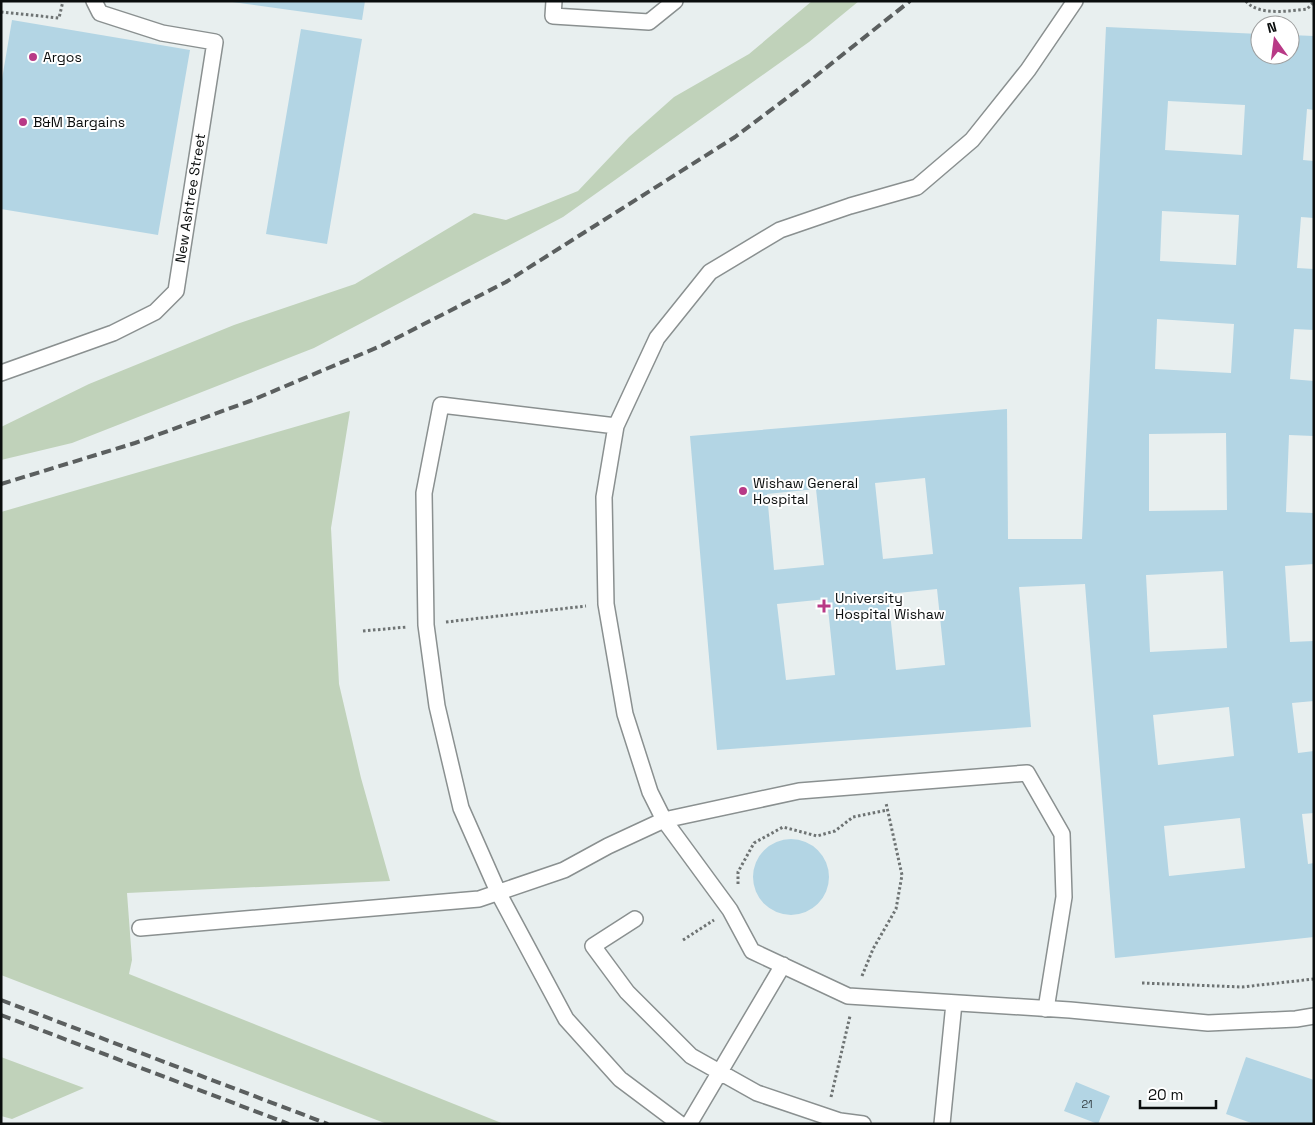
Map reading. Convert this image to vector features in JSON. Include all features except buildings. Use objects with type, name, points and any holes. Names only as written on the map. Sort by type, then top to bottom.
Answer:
[{"type":"lane","name":"New Ashtree Street","points":[[1,373],[113,333],[154,312],[176,291],[215,42],[162,33],[100,13],[94,1]]},
{"type":"lane","points":[[554,1],[553,16],[650,22],[675,1]]},
{"type":"lane","points":[[1075,1],[1028,70],[972,140],[917,187],[850,206],[780,230],[710,272],[657,338],[616,426],[604,497],[606,604],[625,714],[650,792],[664,820],[730,910],[752,952],[848,996],[1046,1009],[1208,1023],[1296,1019],[1314,1016]]},
{"type":"lane","points":[[616,426],[471,407],[441,405],[424,493],[426,625],[437,706],[461,808],[499,894],[566,1018],[620,1079],[680,1124]]},
{"type":"lane","points":[[140,928],[479,899],[499,894],[564,870],[608,846],[664,820],[799,790],[1027,773],[1062,834],[1064,897],[1046,1009]]},
{"type":"lane","points":[[635,919],[593,946],[627,992],[691,1056],[757,1092],[840,1121],[863,1124]]},
{"type":"lane","points":[[690,1124],[782,965]]},
{"type":"lane","points":[[942,1124],[954,1003]]},
{"type":"path","points":[[1,12],[59,18],[62,1]]},
{"type":"path","points":[[1246,1],[1248,5],[1273,12],[1307,9],[1314,2]]},
{"type":"path","points":[[363,631],[606,604]]},
{"type":"path","points":[[827,1116],[854,997],[873,949],[896,910],[902,875],[887,810],[883,783]]},
{"type":"path","points":[[683,940],[730,910],[737,899],[738,872],[754,843],[783,827],[817,836],[835,831],[853,817],[887,810]]},
{"type":"path","points":[[1142,984],[1242,987],[1314,979]]},
{"type":"green space","points":[[812,1],[859,1],[809,42],[563,217],[314,348],[72,443],[1,460],[1,427],[89,384],[234,325],[355,284],[474,213],[506,220],[578,191],[629,137],[674,97],[749,54]]},
{"type":"green space","points":[[350,411],[331,528],[339,684],[361,778],[390,881],[127,893],[132,960],[129,974],[504,1124],[387,1124],[1,975],[1,512]]},
{"type":"green space","points":[[1,1057],[84,1088],[12,1119],[1,1116]]},
{"type":"railway","points":[[1,484],[135,443],[250,401],[383,345],[506,282],[735,137],[910,1]]},
{"type":"railway","points":[[1,1000],[328,1124]]},
{"type":"railway","points":[[1,1015],[289,1124]]},
{"type":"place","name":"Argos","points":[[33,57]]},
{"type":"place","name":"B&M Bargains","points":[[23,122]]},
{"type":"place","name":"Wishaw General Hospital","points":[[743,491]]},
{"type":"place","name":"University Hospital Wishaw","points":[[824,606]]}]
